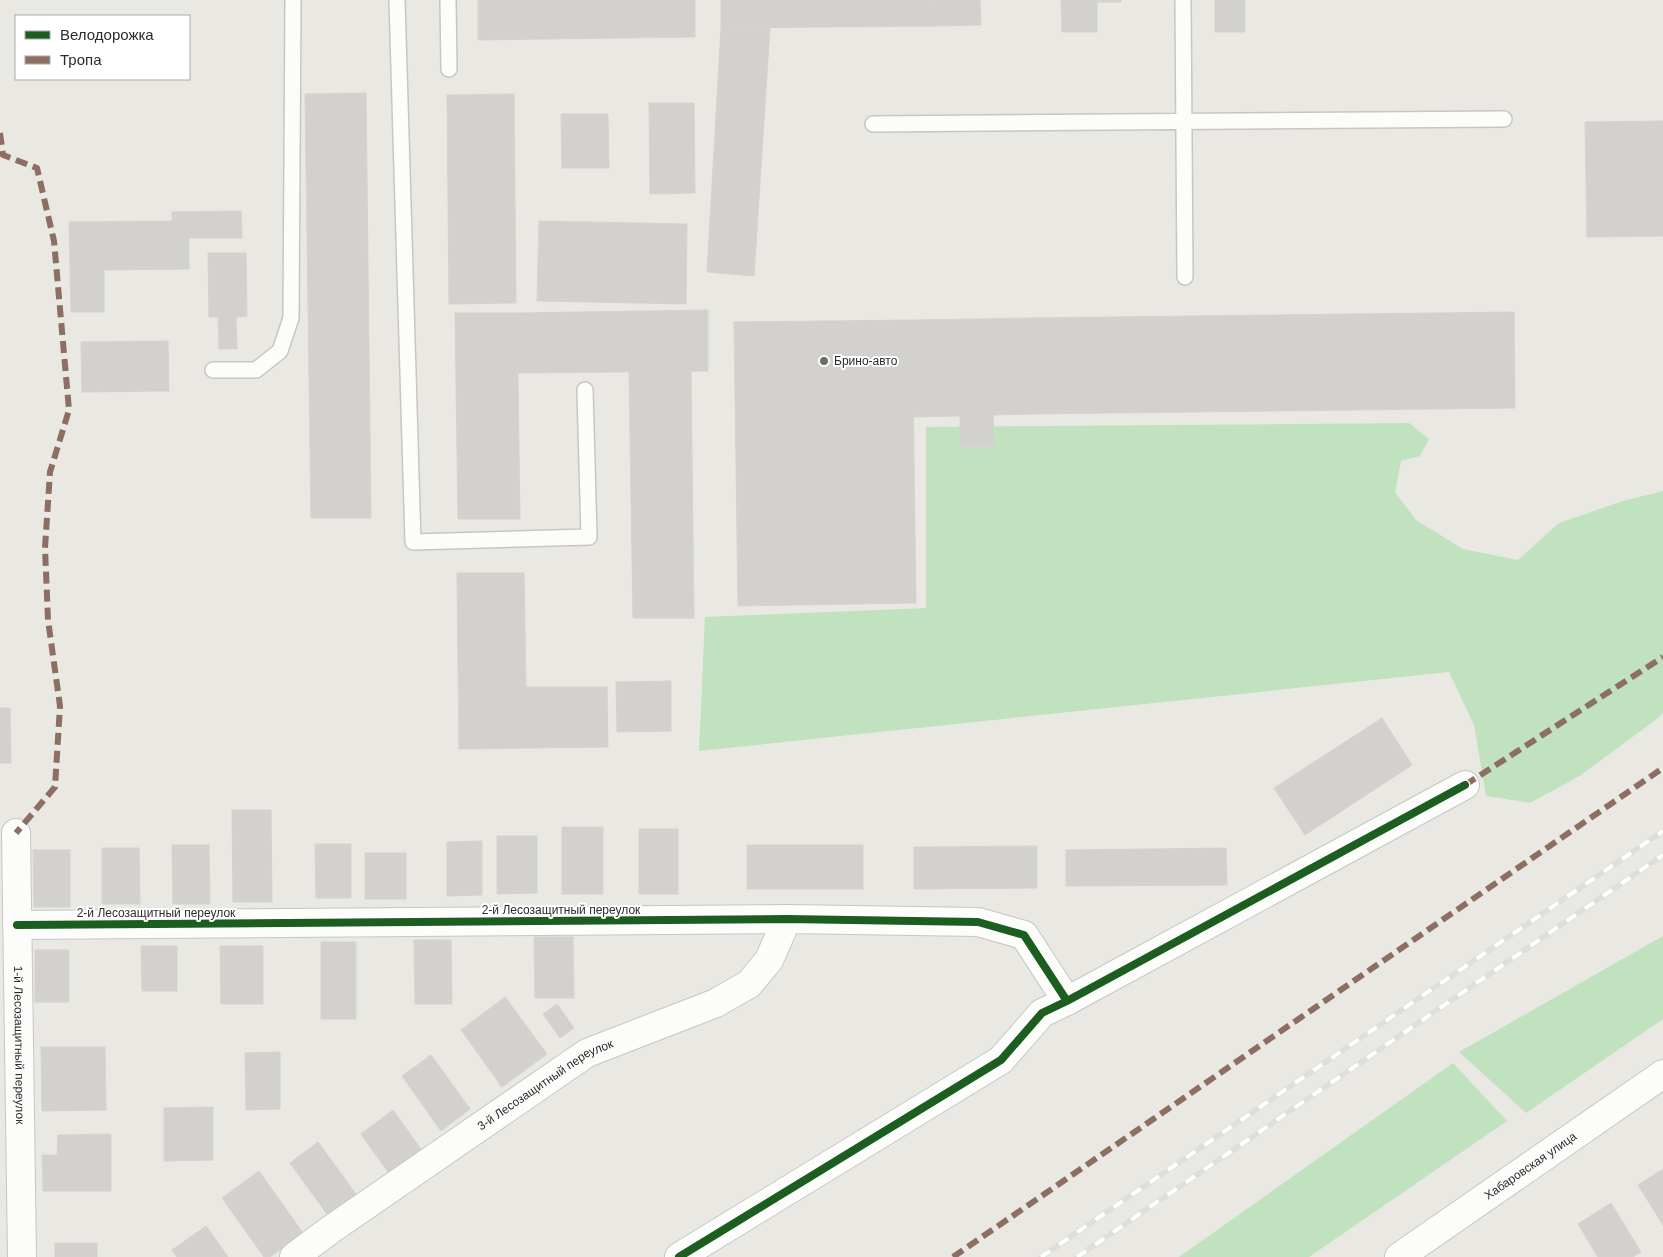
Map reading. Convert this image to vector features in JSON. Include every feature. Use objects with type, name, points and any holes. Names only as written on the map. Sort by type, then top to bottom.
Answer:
[{"type":"street","points":[[678,1257],[1001,1060],[1042,1013],[1067,1002],[1465,785]]},
{"type":"street","name":"1-й Лесозащитный переулок","points":[[16,833],[22,1257]]},
{"type":"street","name":"2-й Лесозащитный переулок","points":[[17,925],[787,919],[978,922],[1024,935],[1067,1002]]},
{"type":"street","name":"3-й Лесозащитный переулок","points":[[294,1257],[330,1230],[588,1053],[716,1003],[748,984],[769,960],[787,919]]},
{"type":"street","name":"Хабаровская улица","points":[[1399,1257],[1663,1074]]},
{"type":"lane","points":[[214,370],[256,370],[280,351],[291,318],[292,0]]},
{"type":"lane","points":[[397,0],[413,542],[589,538],[585,390]]},
{"type":"lane","points":[[448,0],[449,69]]},
{"type":"lane","points":[[1183,0],[1185,277]]},
{"type":"lane","points":[[873,124],[1504,119]]},
{"type":"green space","points":[[1409,423],[1429,439],[1420,456],[1401,461],[1395,492],[1416,520],[1463,549],[1518,560],[1559,523],[1623,501],[1663,491],[1663,713],[1578,777],[1530,803],[1486,796],[1474,725],[1449,672],[699,751],[705,617],[926,608],[926,427]]},
{"type":"green space","points":[[1663,936],[1663,1019],[1526,1113],[1459,1052]]},
{"type":"green space","points":[[1453,1063],[1507,1121],[1309,1257],[1179,1257]]},
{"type":"building","points":[[478,0],[695,0],[695,37],[478,40]]},
{"type":"building","points":[[721,0],[934,0],[935,26],[721,28]]},
{"type":"building","points":[[934,0],[980,0],[981,25],[935,26]]},
{"type":"building","points":[[1061,0],[1121,0],[1121,2],[1097,2],[1097,32],[1062,32]]},
{"type":"building","points":[[1215,0],[1245,0],[1245,32],[1215,32]]},
{"type":"building","points":[[721,28],[770,28],[754,276],[707,272]]},
{"type":"building","points":[[366,93],[371,518],[311,518],[305,94]]},
{"type":"building","points":[[514,94],[516,303],[449,304],[447,95]]},
{"type":"building","points":[[649,103],[694,103],[695,193],[650,194]]},
{"type":"building","points":[[561,114],[608,114],[609,168],[562,168]]},
{"type":"building","points":[[1663,121],[1663,236],[1587,237],[1585,122]]},
{"type":"building","points":[[241,211],[242,238],[189,238],[189,269],[104,270],[104,312],[71,312],[69,222],[172,221],[172,212]]},
{"type":"building","points":[[539,221],[687,224],[686,304],[537,301]]},
{"type":"building","points":[[208,253],[246,253],[247,316],[236,317],[237,349],[219,349],[218,317],[209,317]]},
{"type":"building","points":[[708,310],[708,371],[518,373],[517,313]]},
{"type":"building","points":[[1514,312],[1515,408],[1032,414],[1031,318]]},
{"type":"building","points":[[455,313],[517,313],[520,519],[458,519]]},
{"type":"building","points":[[1031,318],[1032,414],[993,415],[994,447],[960,447],[960,416],[913,417],[912,320]]},
{"type":"building","points":[[912,320],[916,603],[738,606],[734,322]]},
{"type":"building","points":[[168,341],[169,391],[82,392],[81,342]]},
{"type":"building","points":[[691,371],[694,618],[633,618],[629,372]]},
{"type":"building","points":[[457,573],[524,573],[526,687],[607,687],[608,747],[459,749]]},
{"type":"building","points":[[671,681],[671,731],[617,732],[616,682]]},
{"type":"building","points":[[0,708],[10,708],[11,763],[0,763]]},
{"type":"building","points":[[1382,718],[1412,765],[1305,835],[1274,788]]},
{"type":"building","points":[[232,810],[271,810],[272,902],[233,902]]},
{"type":"building","points":[[562,827],[603,827],[603,894],[562,894]]},
{"type":"building","points":[[639,829],[678,829],[678,894],[639,894]]},
{"type":"building","points":[[497,836],[537,836],[537,893],[497,894]]},
{"type":"building","points":[[482,841],[482,895],[447,896],[447,842]]},
{"type":"building","points":[[315,844],[351,844],[351,898],[316,898]]},
{"type":"building","points":[[172,845],[209,845],[210,904],[173,904]]},
{"type":"building","points":[[747,845],[863,845],[863,889],[747,889]]},
{"type":"building","points":[[1037,846],[1037,888],[914,889],[914,847]]},
{"type":"building","points":[[102,848],[139,848],[140,904],[102,904]]},
{"type":"building","points":[[1226,848],[1227,885],[1066,886],[1066,850]]},
{"type":"building","points":[[33,850],[70,850],[70,907],[34,907]]},
{"type":"building","points":[[365,853],[406,853],[406,899],[365,899]]},
{"type":"building","points":[[534,937],[573,937],[574,998],[535,998]]},
{"type":"building","points":[[414,940],[451,940],[452,1004],[415,1004]]},
{"type":"building","points":[[321,942],[356,942],[356,1019],[321,1019]]},
{"type":"building","points":[[141,946],[177,946],[177,991],[142,991]]},
{"type":"building","points":[[220,946],[263,946],[263,1004],[221,1004]]},
{"type":"building","points":[[35,950],[69,950],[69,1002],[35,1002]]},
{"type":"building","points":[[505,997],[547,1054],[502,1087],[461,1030]]},
{"type":"building","points":[[557,1004],[574,1028],[560,1038],[543,1014]]},
{"type":"building","points":[[41,1047],[105,1047],[106,1110],[42,1111]]},
{"type":"building","points":[[280,1052],[280,1109],[246,1110],[245,1053]]},
{"type":"building","points":[[431,1055],[470,1109],[441,1131],[402,1076]]},
{"type":"building","points":[[213,1107],[213,1160],[164,1161],[164,1108]]},
{"type":"building","points":[[393,1110],[421,1149],[388,1172],[361,1134]]},
{"type":"building","points":[[111,1134],[111,1191],[43,1191],[42,1155],[57,1155],[58,1135]]},
{"type":"building","points":[[318,1142],[356,1194],[327,1214],[290,1163]]},
{"type":"building","points":[[1663,1169],[1663,1225],[1638,1185]]},
{"type":"building","points":[[259,1171],[303,1233],[270,1257],[264,1257],[222,1198]]},
{"type":"building","points":[[1611,1203],[1641,1252],[1633,1257],[1598,1257],[1578,1224]]},
{"type":"building","points":[[206,1226],[228,1257],[177,1257],[172,1250]]},
{"type":"building","points":[[55,1243],[97,1243],[97,1257],[55,1257]]},
{"type":"railway","points":[[1041,1257],[1663,831]]},
{"type":"railway","points":[[1077,1257],[1663,855]]},
{"type":"marked path","points":[[0,133],[3,155],[37,168],[54,241],[69,410],[50,472],[45,548],[48,620],[60,706],[55,787],[16,833]]},
{"type":"marked path","points":[[1465,785],[1663,657]]},
{"type":"marked path","points":[[953,1257],[1663,768]]},
{"type":"cycle path","points":[[679,1257],[1001,1060],[1042,1013],[1465,785]]},
{"type":"cycle path","points":[[17,925],[787,919],[978,922],[1024,935],[1067,1001]]},
{"type":"place","name":"Брино-авто","points":[[824,361]]}]
